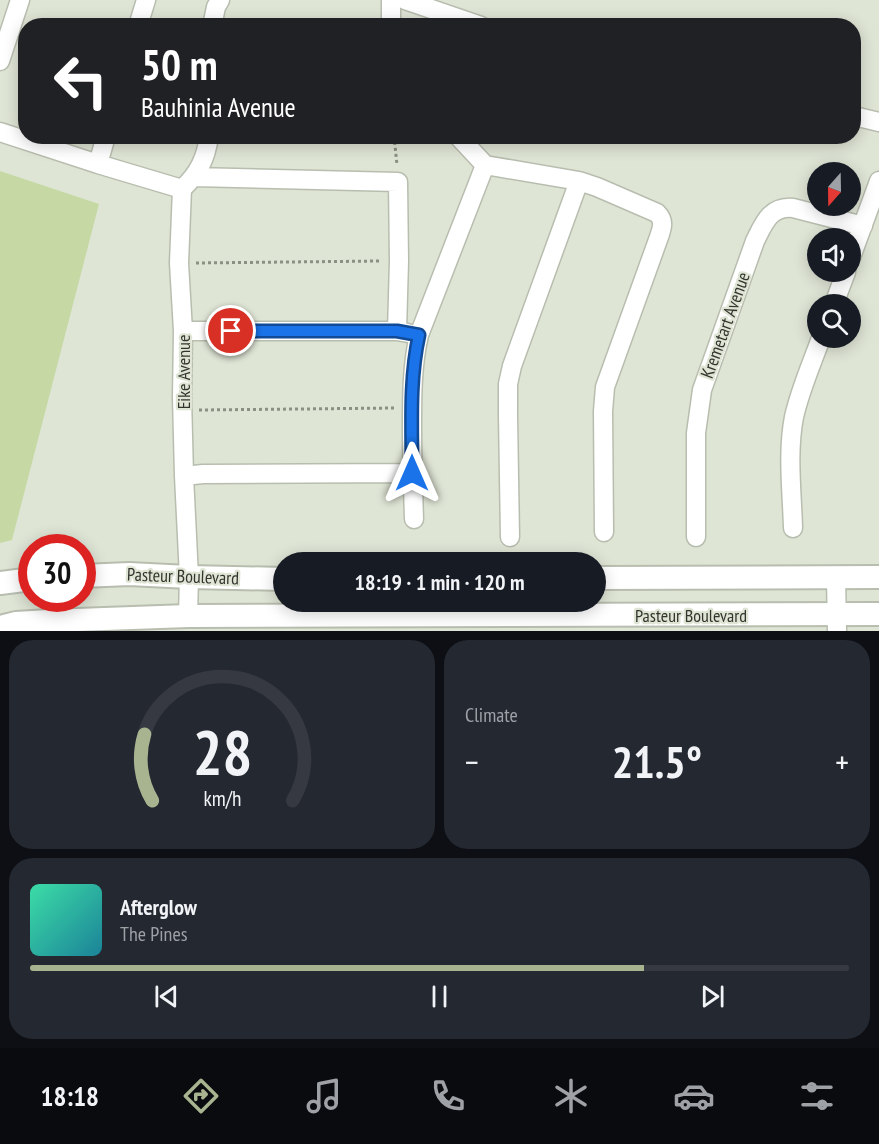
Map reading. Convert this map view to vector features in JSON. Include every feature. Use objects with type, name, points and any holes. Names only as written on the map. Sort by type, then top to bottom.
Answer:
[{"type":"street","points":[[0,61],[20,0]]},
{"type":"street","points":[[140,18],[146,0]]},
{"type":"street","points":[[214,18],[220,0]]},
{"type":"street","points":[[392,0],[392,18]]},
{"type":"street","points":[[405,0],[458,18]]},
{"type":"street","points":[[861,118],[879,122]]},
{"type":"street","points":[[0,132],[18,138]]},
{"type":"street","points":[[37,144],[98,164],[188,183],[398,182],[397,331]]},
{"type":"street","points":[[98,164],[104,144]]},
{"type":"street","name":"Eike Avenue","points":[[188,616],[183,331],[179,263],[188,183],[208,144]]},
{"type":"street","points":[[465,144],[485,165],[579,181],[657,213],[662,221],[663,227],[605,387],[603,411],[604,532]]},
{"type":"street","points":[[414,519],[412,377],[415,353],[419,335],[485,165]]},
{"type":"street","points":[[510,537],[508,384],[512,366],[579,181]]},
{"type":"street","points":[[861,231],[879,181]]},
{"type":"street","name":"Kremetart Avenue","points":[[696,537],[696,433],[702,390],[755,241],[764,223],[772,214],[784,207],[863,226]]},
{"type":"street","points":[[183,331],[397,331],[419,335]]},
{"type":"street","points":[[793,528],[791,443],[794,416],[817,348]]},
{"type":"street","points":[[184,476],[412,473]]},
{"type":"street","name":"Pasteur Boulevard","points":[[96,575],[129,574],[273,579]]},
{"type":"street","points":[[836,577],[836,622]]},
{"type":"street","name":"Pasteur Boulevard","points":[[606,579],[879,577]]},
{"type":"street","points":[[0,583],[18,581]]},
{"type":"street","name":"Pasteur Boulevard","points":[[0,627],[16,623],[49,621],[318,612]]},
{"type":"street","name":"Pasteur Boulevard","points":[[558,612],[836,622],[879,614]]},
{"type":"path","points":[[395,144],[398,182]]},
{"type":"path","points":[[179,263],[399,261]]},
{"type":"path","points":[[183,410],[412,408]]},
{"type":"green space","points":[[0,171],[99,204],[12,540],[0,543]]},
{"type":"route","points":[[231,331],[397,331],[419,335],[412,377],[412,473]]}]
